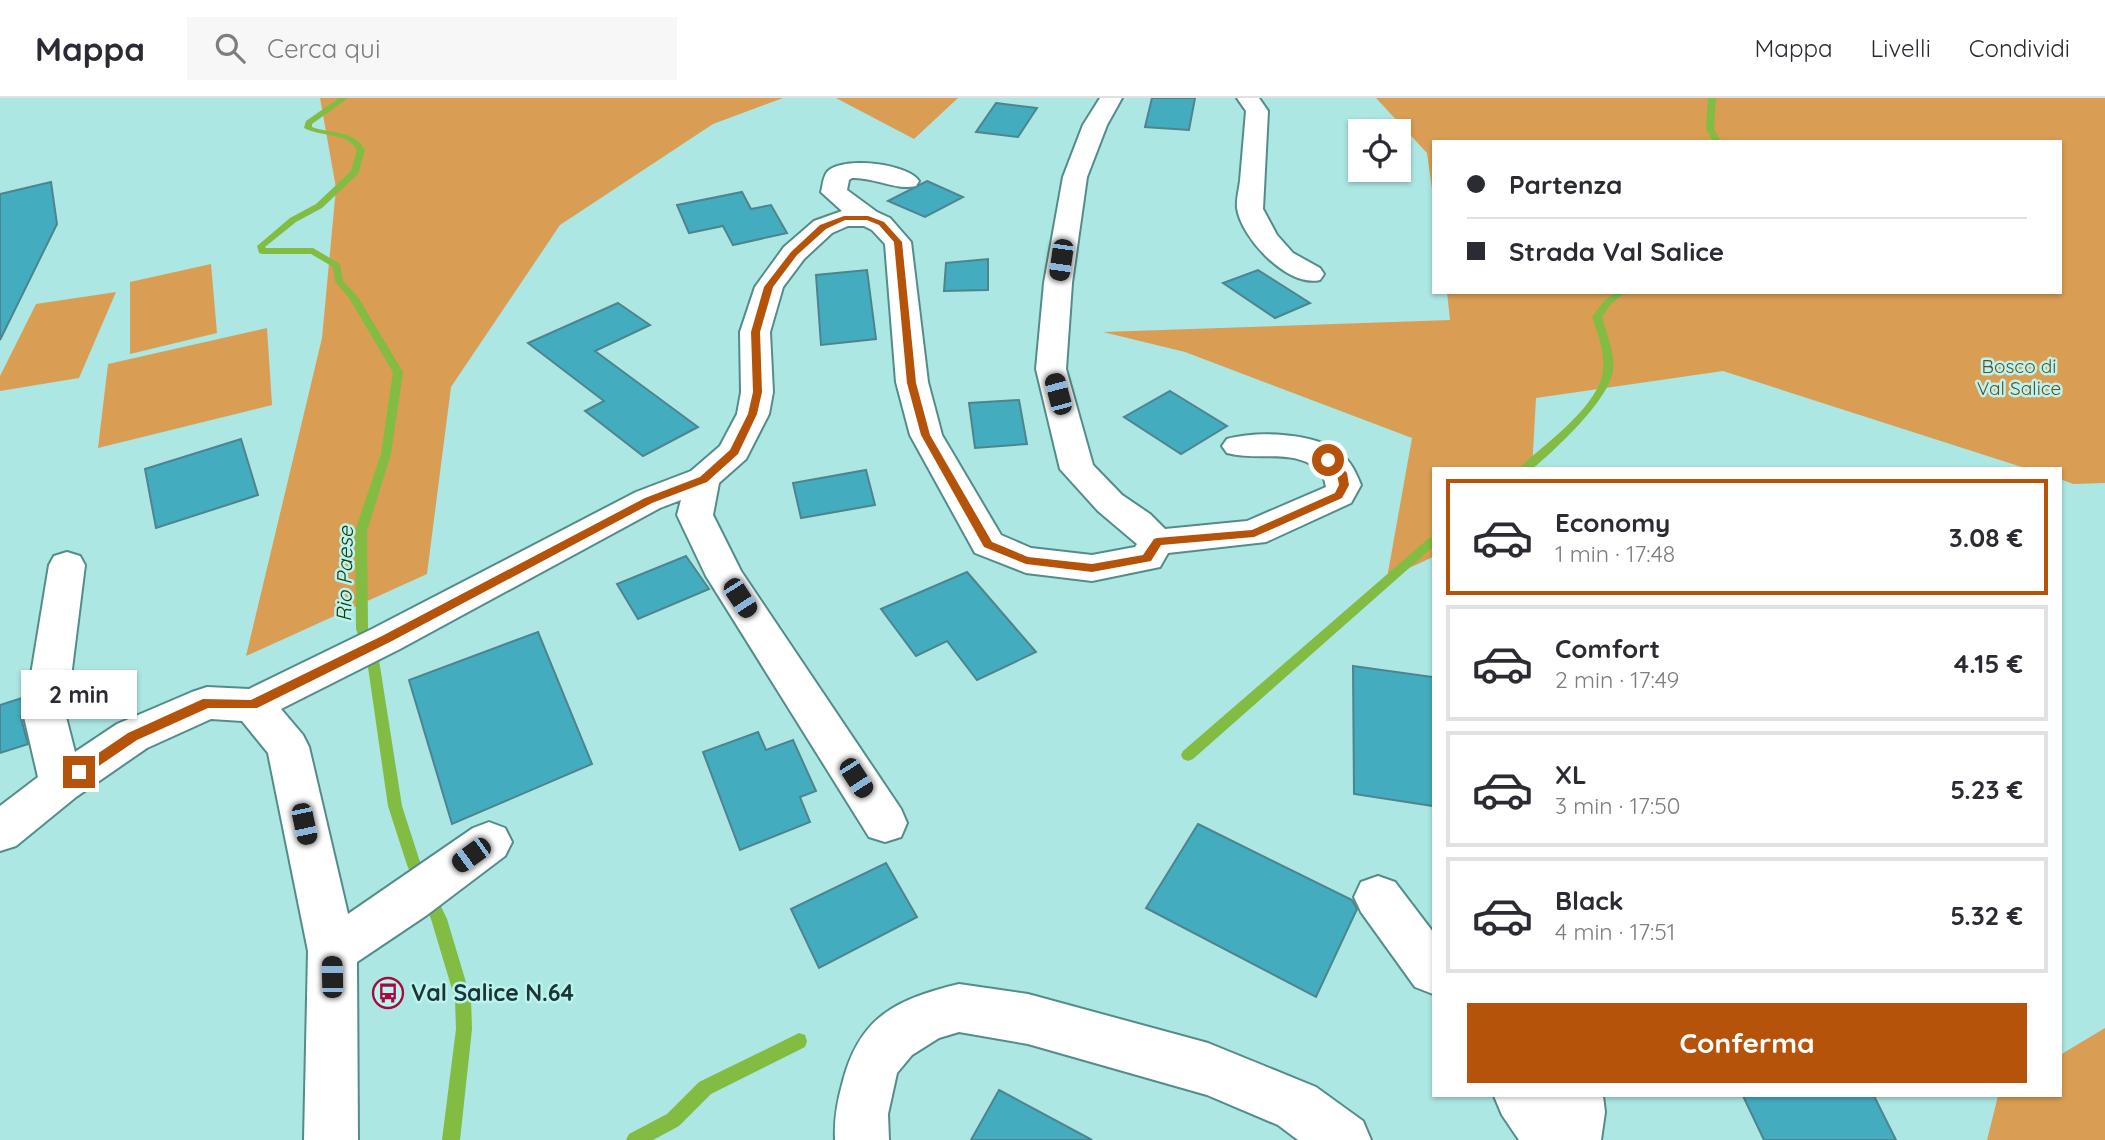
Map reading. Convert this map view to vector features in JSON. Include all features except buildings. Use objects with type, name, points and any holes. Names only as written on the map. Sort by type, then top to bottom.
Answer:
[{"type":"street","points":[[1111,98],[1096,125],[1075,177],[1058,283],[1051,369],[1077,469],[1110,503],[1157,542],[1254,533],[1339,495],[1344,485],[1342,473],[1328,460],[1307,450],[1275,444],[1239,446]]},
{"type":"street","points":[[1248,98],[1257,111],[1250,209],[1265,238],[1283,259],[1310,274]]},
{"type":"street","points":[[907,181],[889,175],[860,171],[842,172],[837,176],[834,192],[868,218],[888,229],[898,242],[912,383],[926,435],[988,544],[1026,561],[1092,568],[1147,558],[1157,542]]},
{"type":"street","points":[[2,832],[61,784],[132,736],[207,703],[253,705],[649,500],[704,479],[734,452],[753,414],[757,392],[755,332],[769,287],[794,253],[823,227],[844,218],[868,218]]},
{"type":"street","points":[[704,479],[695,515],[725,576],[885,823]]},
{"type":"street","points":[[61,784],[44,717],[67,565]]},
{"type":"street","points":[[253,705],[288,747],[331,951],[331,1140]]},
{"type":"street","points":[[331,951],[410,900],[489,842]]},
{"type":"street","points":[[1378,897],[1432,970]]},
{"type":"street","points":[[862,1140],[861,1114],[874,1061],[894,1037],[927,1016],[959,1008],[1028,1019],[1208,1069],[1297,1106],[1344,1140]]},
{"type":"street","points":[[1522,1097],[1551,1140]]},
{"type":"street","points":[[1574,1140],[1578,1112],[1576,1097]]},
{"type":"green space","points":[[320,98],[783,98],[713,124],[560,225],[451,387],[427,574],[246,656],[322,338],[336,188]]},
{"type":"green space","points":[[836,98],[958,98],[914,139]]},
{"type":"green space","name":"Bosco di Val Salice","points":[[1376,98],[2105,98],[2105,483],[2073,484],[2062,480],[2062,467],[2022,467],[1723,371],[1536,398],[1532,467],[1432,467],[1432,557],[1387,578],[1412,438],[1185,352],[1103,332],[1450,320],[1447,294],[2062,294],[2062,140],[1432,140],[1432,189],[1427,153],[1411,136],[1411,119],[1395,119]]},
{"type":"green space","points":[[211,264],[217,333],[130,354],[130,282]]},
{"type":"green space","points":[[116,292],[79,378],[0,391],[0,376],[36,304]]},
{"type":"green space","points":[[267,328],[272,405],[98,448],[108,364]]},
{"type":"green space","points":[[2105,1028],[2105,1140],[1987,1140],[1998,1097],[2062,1097],[2062,1054]]},
{"type":"waterway","name":"Rio Paese","points":[[344,98],[309,123],[308,128],[345,136],[357,142],[361,150],[355,172],[319,206],[293,220],[261,246],[262,251],[313,251],[337,266],[339,281],[353,297],[398,372],[386,454],[361,531],[362,629],[373,660],[395,806],[414,865],[439,919],[463,999],[464,1029],[451,1140]]},
{"type":"waterway","points":[[1712,98],[1710,129],[1716,140]]},
{"type":"waterway","points":[[1526,467],[1538,459],[1598,397],[1608,371],[1608,357],[1597,317],[1607,303],[1619,294]]},
{"type":"waterway","points":[[1188,755],[1432,542]]},
{"type":"waterway","points":[[635,1140],[673,1120],[705,1088],[799,1041]]},
{"type":"place","name":"Val Salice N.64","points":[[388,993]]},
{"type":"route","points":[[79,772],[132,736],[207,703],[253,705],[386,639],[649,500],[704,479],[734,452],[753,414],[757,392],[755,332],[769,287],[794,253],[823,227],[844,218],[868,218],[888,229],[898,242],[912,383],[926,435],[988,544],[1026,561],[1092,568],[1147,558],[1157,542],[1254,533],[1339,495],[1344,485],[1342,473],[1328,460]]}]
